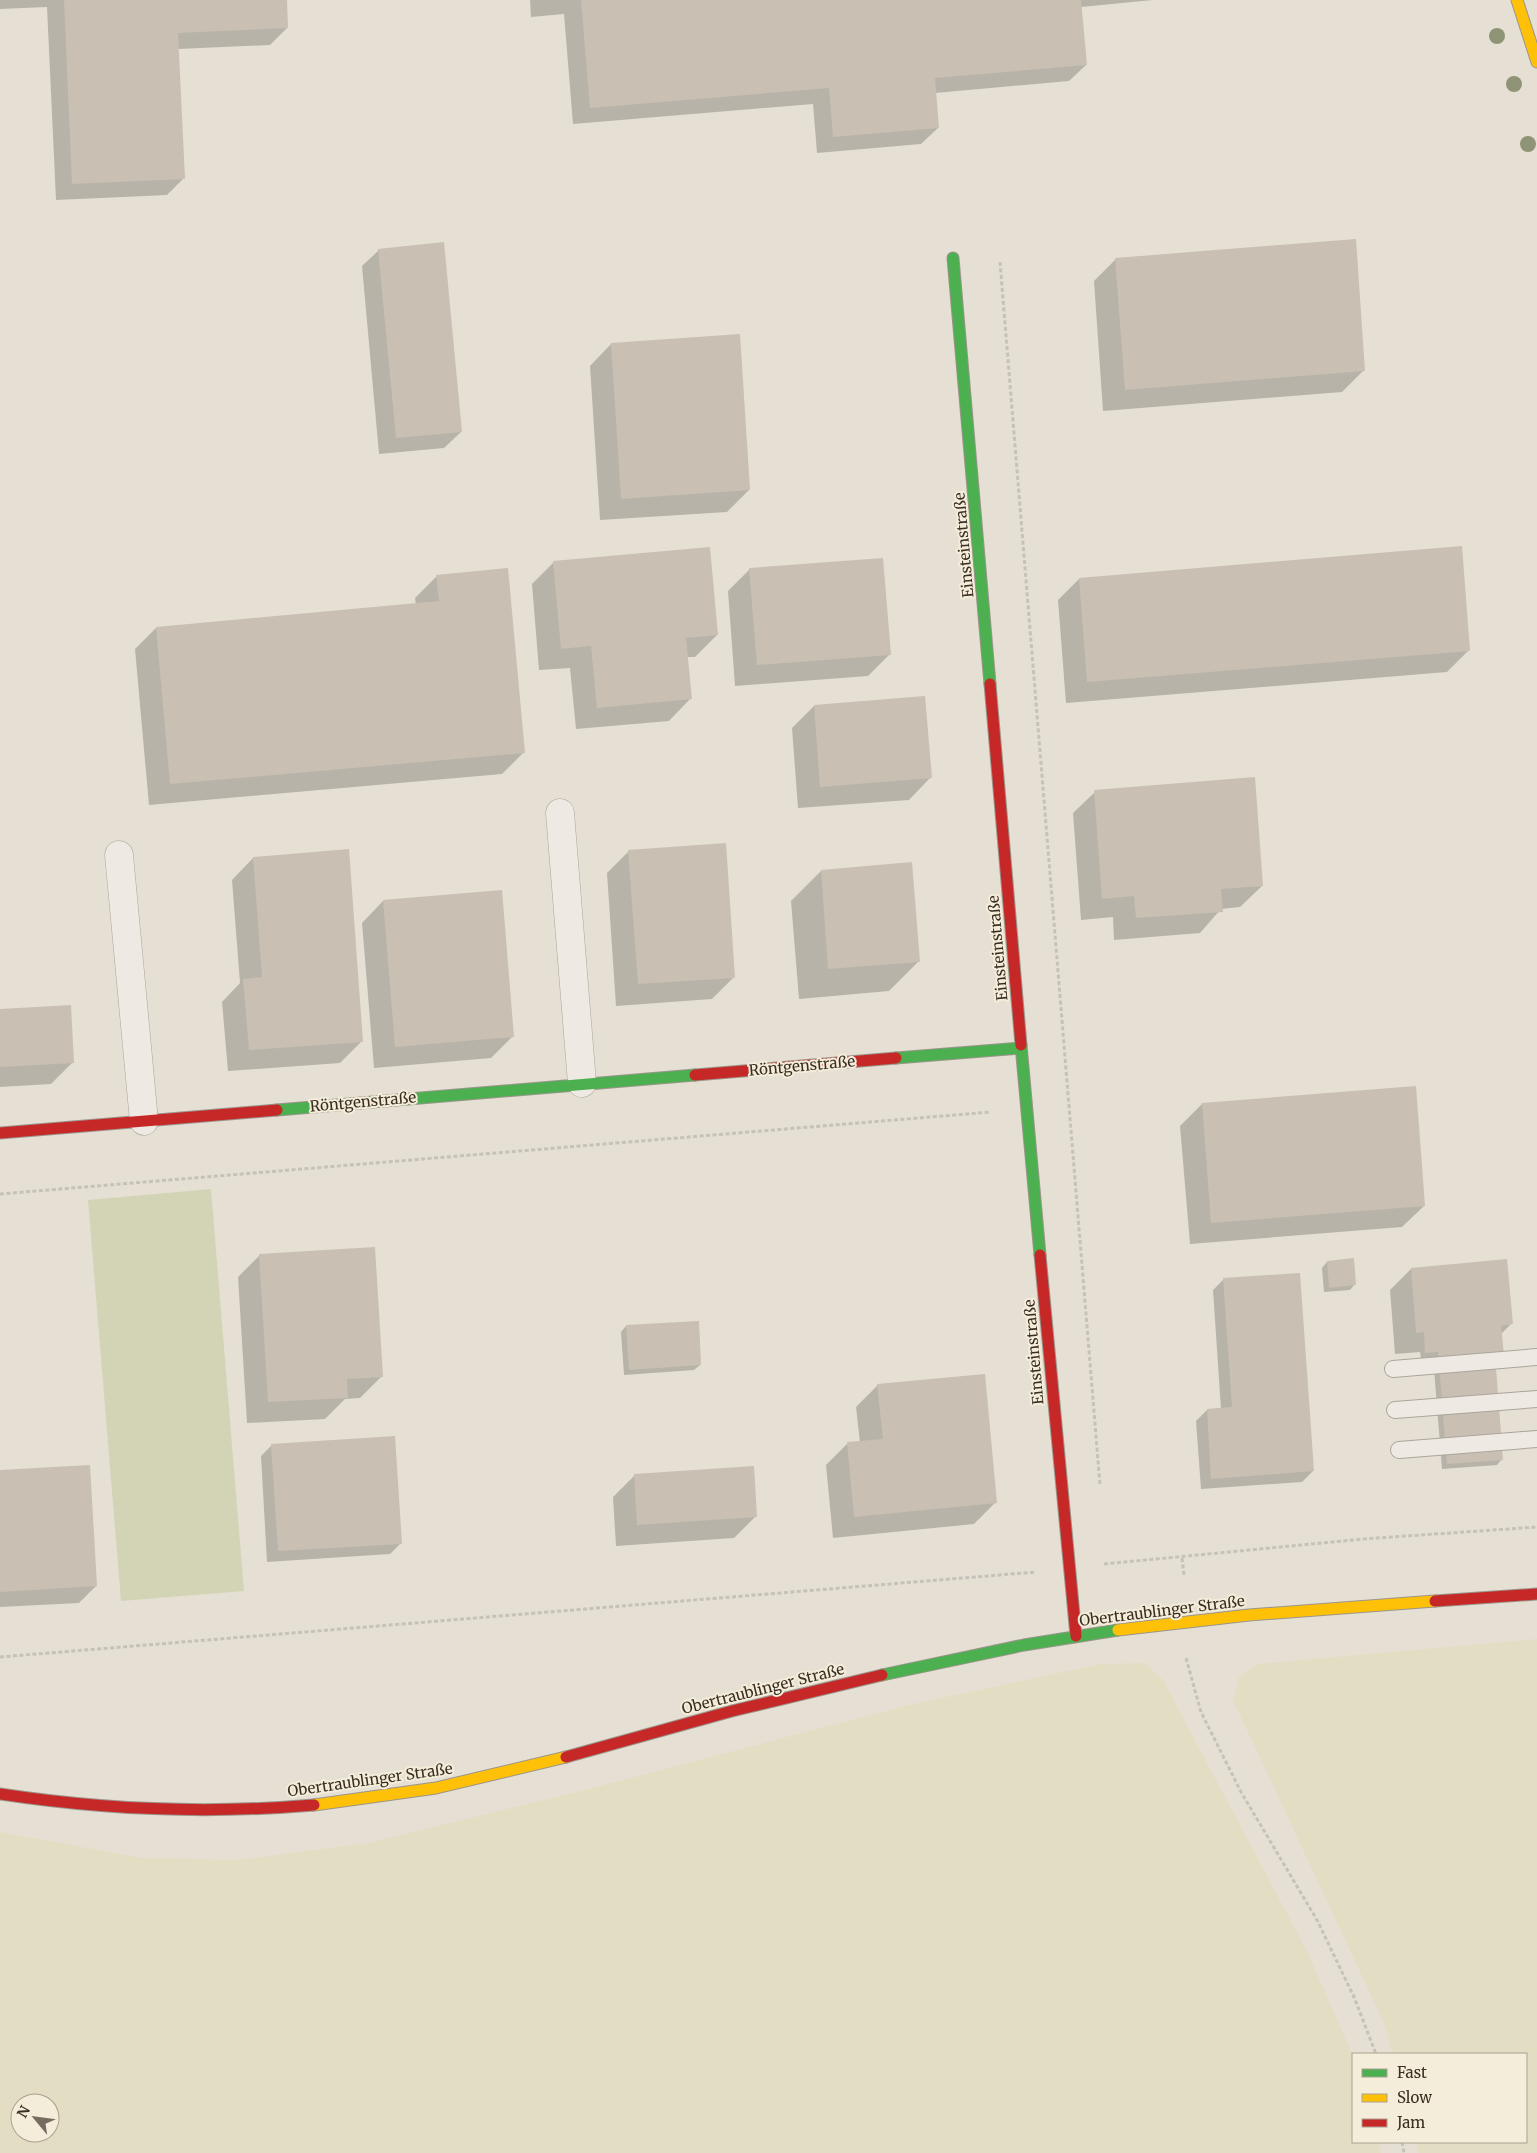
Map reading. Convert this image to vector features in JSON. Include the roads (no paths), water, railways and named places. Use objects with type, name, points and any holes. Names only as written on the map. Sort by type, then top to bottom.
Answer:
[{"type":"street","points":[[1517,0],[1537,62]]},
{"type":"street","name":"Einsteinstraße","points":[[953,258],[1026,1109],[1076,1636]]},
{"type":"street","points":[[560,813],[582,1083]]},
{"type":"street","points":[[119,855],[144,1121]]},
{"type":"street","name":"Röntgenstraße","points":[[0,1133],[582,1083],[1021,1048]]},
{"type":"street","name":"Obertraublinger Straße","points":[[0,1794],[39,1801],[144,1811],[231,1812],[329,1804],[437,1788],[616,1745],[731,1711],[830,1687],[940,1662],[1076,1636],[1366,1605],[1537,1594]]},
{"type":"lane","points":[[1393,1369],[1537,1357]]},
{"type":"lane","points":[[1395,1410],[1537,1399]]},
{"type":"lane","points":[[1399,1450],[1537,1439]]}]
